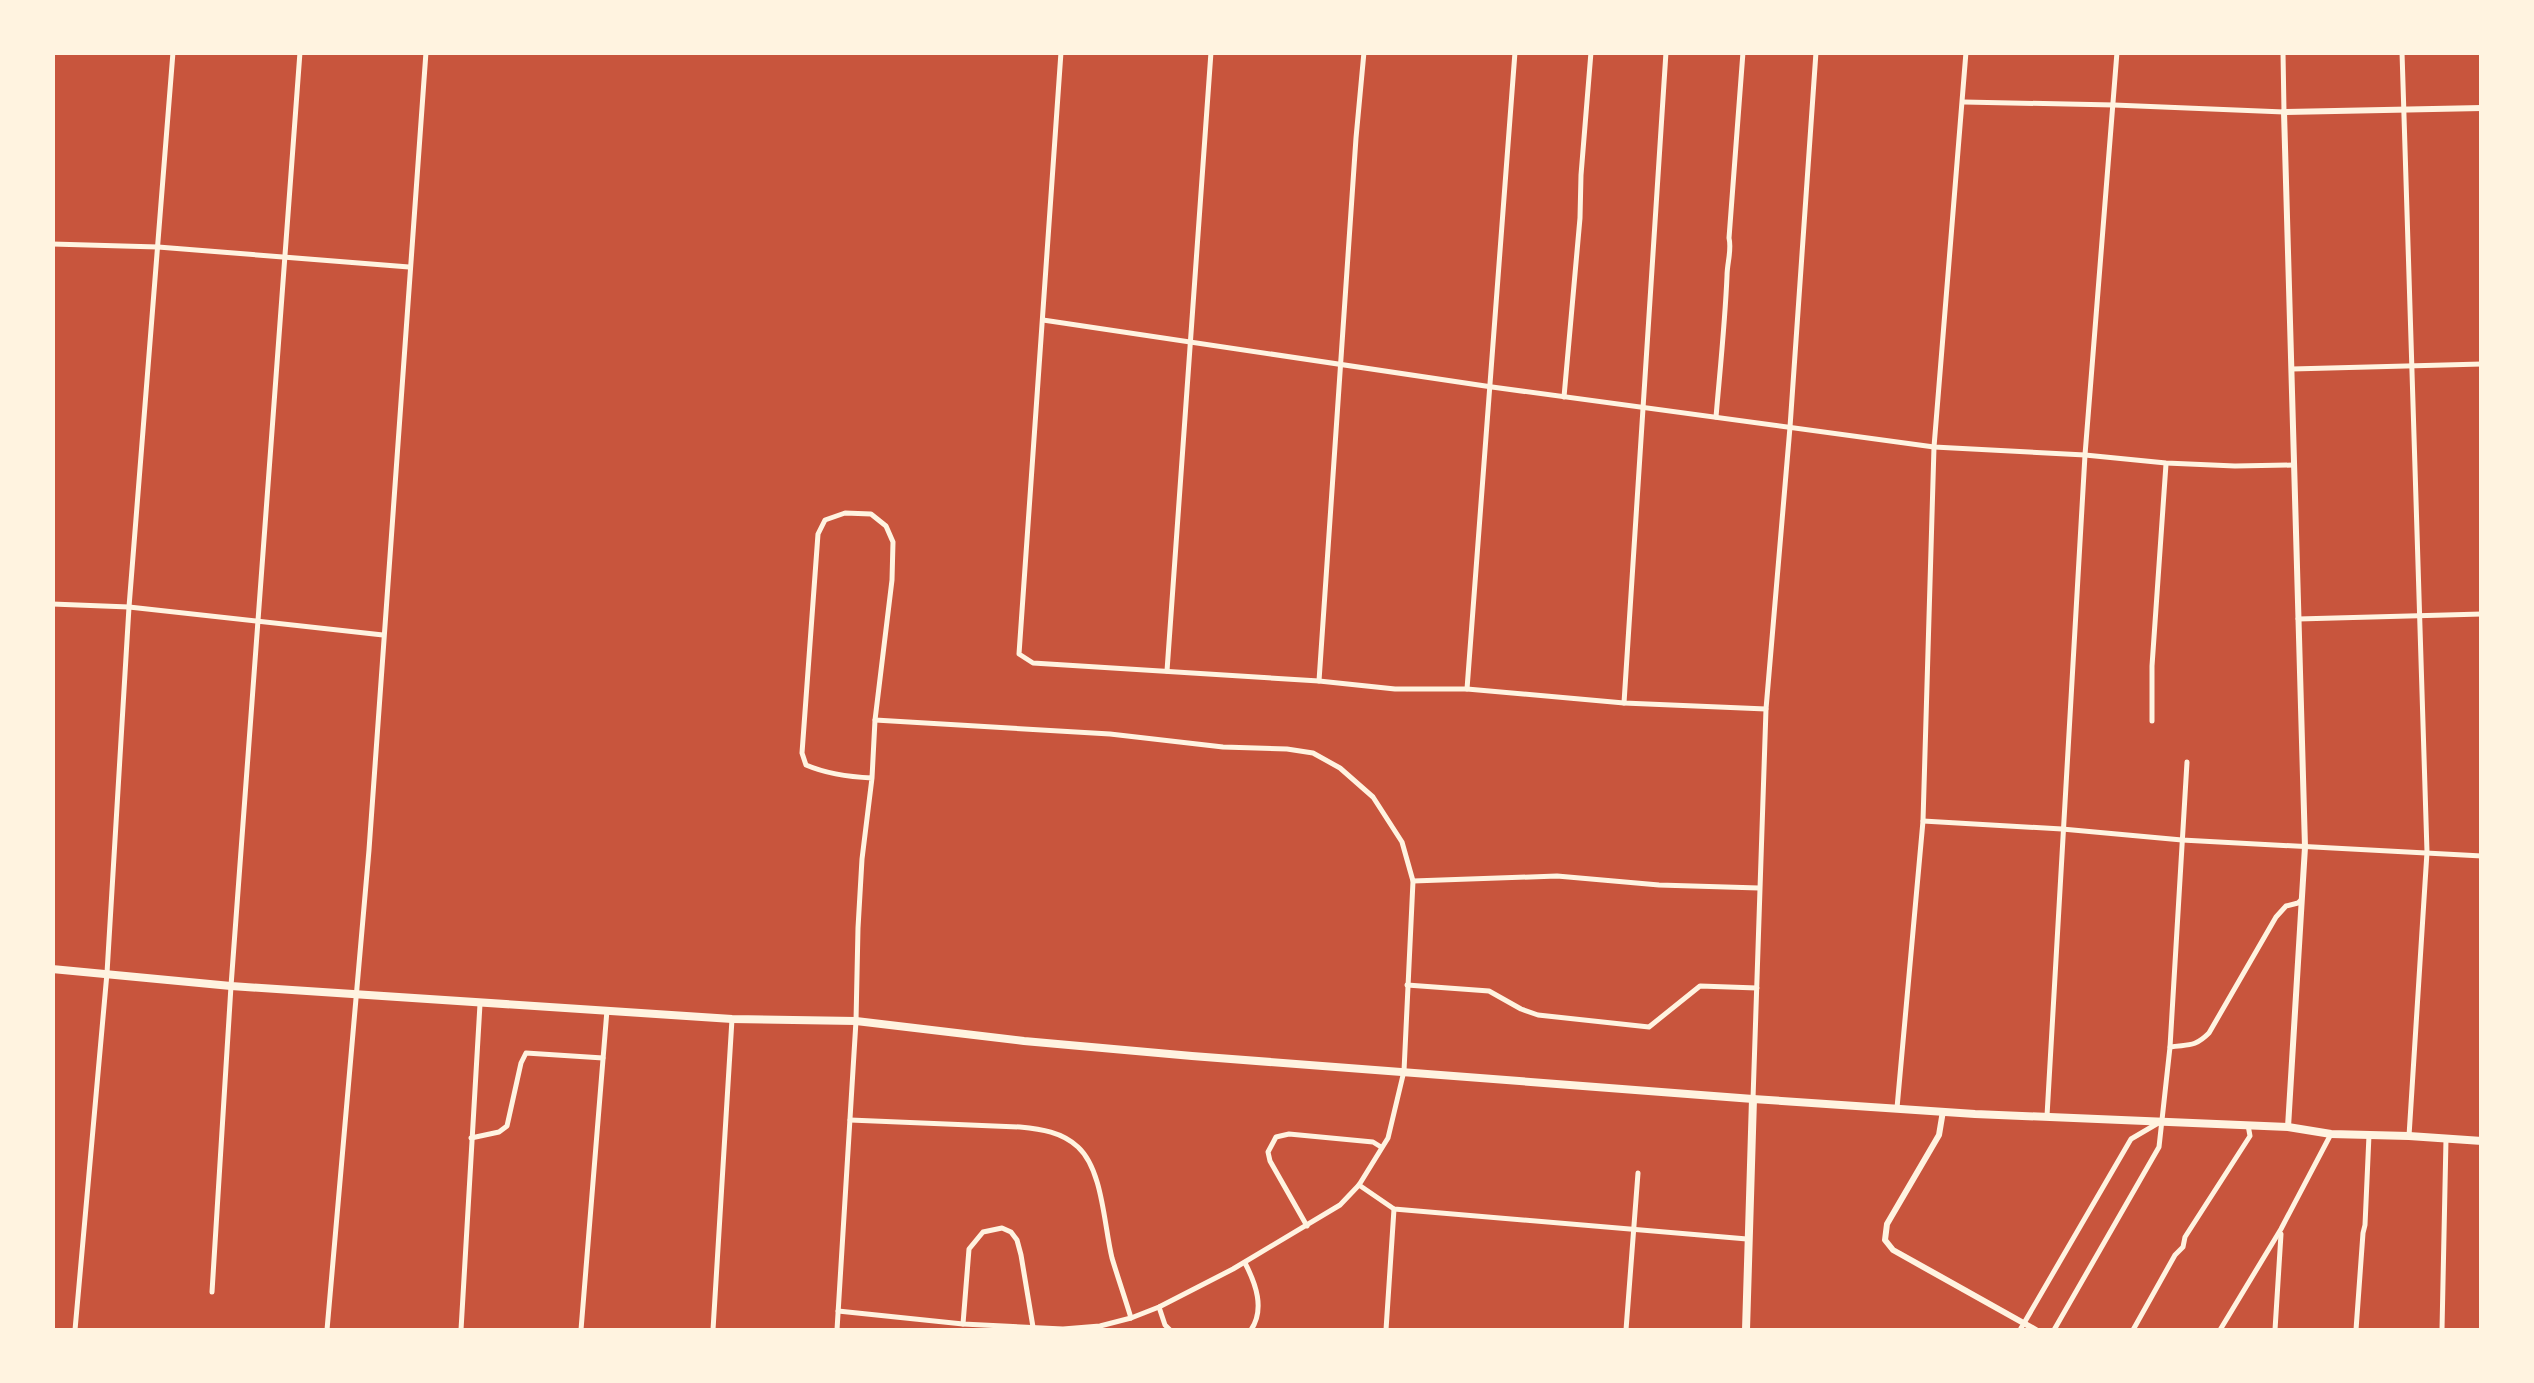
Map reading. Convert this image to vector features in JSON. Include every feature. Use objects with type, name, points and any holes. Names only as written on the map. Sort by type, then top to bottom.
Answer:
[{"type":"main road","points":[[52,969],[231,986],[732,1020],[856,1021],[1024,1041],[1754,1099],[2482,1141]]},
{"type":"main road","points":[[1746,1330],[1754,1099]]},
{"type":"street","points":[[75,1330],[107,973],[129,607],[172,52]]},
{"type":"street","points":[[212,1292],[300,52]]},
{"type":"street","points":[[327,1330],[357,994],[426,52]]},
{"type":"street","points":[[1061,52],[1019,654],[1033,663],[1766,710]]},
{"type":"street","points":[[1167,671],[1211,52]]},
{"type":"street","points":[[1318,682],[1364,52]]},
{"type":"street","points":[[1467,688],[1516,52]]},
{"type":"street","points":[[1564,396],[1591,52]]},
{"type":"street","points":[[1624,703],[1666,52]]},
{"type":"street","points":[[1716,417],[1743,52]]},
{"type":"street","points":[[1754,1099],[1766,710],[1816,52]]},
{"type":"street","points":[[1897,1108],[1923,821],[1934,446],[1966,52]]},
{"type":"street","points":[[2047,1116],[2085,455],[2117,52]]},
{"type":"street","points":[[2283,52],[2305,846],[2288,1127]]},
{"type":"street","points":[[2402,52],[2427,852],[2409,1136]]},
{"type":"street","points":[[1964,102],[2284,112],[2482,108]]},
{"type":"street","points":[[52,244],[158,246],[409,267]]},
{"type":"street","points":[[1043,320],[1934,446],[2235,466],[2294,464]]},
{"type":"street","points":[[2292,369],[2482,364]]},
{"type":"street","points":[[2152,720],[2166,462]]},
{"type":"street","points":[[837,1330],[862,859],[872,778],[875,720],[890,595],[893,542],[886,526],[870,514],[845,514],[826,520],[818,534],[802,753],[806,765],[819,771],[872,778]]},
{"type":"street","points":[[52,604],[129,607],[384,635]]},
{"type":"street","points":[[2298,620],[2482,614]]},
{"type":"street","points":[[838,1311],[963,1324],[1100,1328],[1158,1307],[1245,1262],[1340,1205],[1359,1185],[1388,1138],[1404,1072],[1412,880],[1402,842],[1373,797],[1340,768],[1314,754],[1286,748],[1223,747],[1110,734],[875,720]]},
{"type":"street","points":[[2054,1330],[2159,1147],[2170,1047],[2187,762]]},
{"type":"street","points":[[1923,821],[2482,856]]},
{"type":"street","points":[[1412,880],[1557,876],[1760,888]]},
{"type":"street","points":[[2170,1047],[2200,1042],[2209,1032],[2276,917],[2286,906],[2301,900]]},
{"type":"street","points":[[1407,985],[1488,991],[1522,1009],[1554,1018],[1648,1026],[1700,986],[1757,988]]},
{"type":"street","points":[[461,1330],[480,1001]]},
{"type":"street","points":[[581,1330],[606,1010]]},
{"type":"street","points":[[713,1330],[732,1020]]},
{"type":"street","points":[[472,1138],[499,1132],[507,1126],[526,1053],[603,1058]]},
{"type":"street","points":[[1943,1111],[1939,1135],[1887,1224],[1885,1240],[1893,1250],[2022,1327],[2036,1330]]},
{"type":"street","points":[[850,1120],[1047,1130],[1080,1148],[1090,1161],[1097,1183],[1112,1258],[1130,1318]]},
{"type":"street","points":[[2022,1327],[2131,1140],[2162,1120]]},
{"type":"street","points":[[2133,1330],[2250,1136],[2248,1125]]},
{"type":"street","points":[[2220,1330],[2332,1134]]},
{"type":"street","points":[[2356,1330],[2369,1135]]},
{"type":"street","points":[[1307,1226],[1270,1161],[1268,1152],[1276,1136],[1372,1142],[1381,1147]]},
{"type":"street","points":[[2442,1330],[2446,1140]]},
{"type":"street","points":[[1626,1330],[1638,1173]]},
{"type":"street","points":[[1359,1185],[1394,1209],[1748,1239]]},
{"type":"street","points":[[1386,1330],[1394,1209]]},
{"type":"street","points":[[963,1324],[969,1249],[983,1232],[1002,1228],[1011,1232],[1021,1255],[1034,1327]]},
{"type":"street","points":[[2275,1330],[2281,1229]]},
{"type":"street","points":[[1245,1262],[1258,1292],[1258,1318],[1251,1330]]},
{"type":"street","points":[[1158,1307],[1170,1330]]}]
